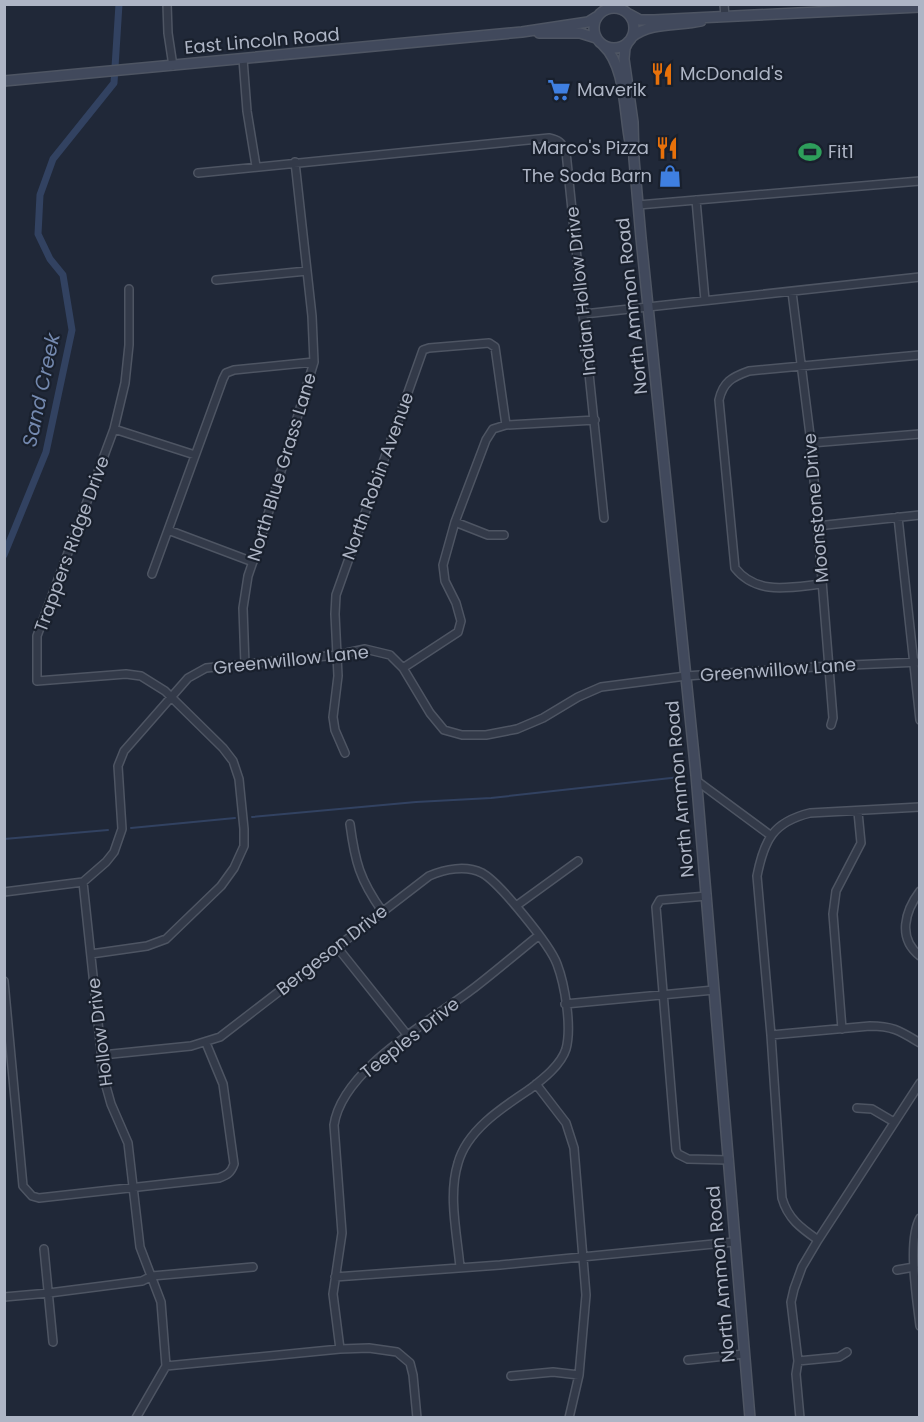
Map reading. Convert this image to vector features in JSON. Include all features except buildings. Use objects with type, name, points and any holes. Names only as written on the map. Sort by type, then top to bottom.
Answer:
[{"type":"main road","points":[[720,17],[686,25],[646,29],[617,48],[610,48],[599,41],[594,31],[601,11],[614,7],[624,9],[640,20],[720,17],[828,8],[920,7]]},
{"type":"main road","points":[[624,9],[634,24],[630,40]]},
{"type":"main road","name":"East Lincoln Road","points":[[4,81],[522,32],[588,22],[601,11]]},
{"type":"main road","name":"East Lincoln Road","points":[[522,32],[580,33],[599,41]]},
{"type":"main road","name":"North Ammon Road","points":[[630,40],[625,48],[624,59],[633,122],[638,205],[697,781],[750,1418]]},
{"type":"main road","name":"North Ammon Road","points":[[599,41],[614,58],[634,159]]},
{"type":"street","points":[[167,4],[173,66]]},
{"type":"street","points":[[720,17],[724,4]]},
{"type":"street","points":[[243,59],[247,111],[255,166]]},
{"type":"street","name":"Indian Hollow Drive","points":[[198,173],[549,138],[557,139],[563,144],[566,152],[584,314],[604,518]]},
{"type":"street","name":"North Blue Grass Lane","points":[[245,665],[243,608],[248,576],[314,362],[312,316],[295,162]]},
{"type":"street","points":[[638,205],[920,181]]},
{"type":"street","points":[[696,200],[705,300]]},
{"type":"street","points":[[216,280],[307,271]]},
{"type":"street","points":[[584,314],[920,277]]},
{"type":"street","name":"Trappers Ridge Drive","points":[[91,954],[147,946],[166,939],[221,886],[234,868],[244,846],[239,779],[233,761],[223,748],[157,684],[141,676],[126,674],[37,681],[37,636],[114,429],[129,345],[129,289]]},
{"type":"street","name":"Moonstone Drive","points":[[792,292],[811,443],[833,718],[831,725]]},
{"type":"street","name":"North Robin Avenue","points":[[345,753],[335,730],[333,717],[338,676],[336,595],[423,350],[489,344],[495,347],[506,425]]},
{"type":"street","points":[[822,584],[772,588],[754,585],[743,578],[735,568],[718,400],[721,388],[732,377],[749,371],[920,354]]},
{"type":"street","points":[[152,574],[226,373],[234,370],[314,362]]},
{"type":"street","points":[[403,668],[458,632],[461,621],[456,603],[445,581],[443,565],[455,522],[486,440],[493,429],[506,425],[595,420]]},
{"type":"street","points":[[114,429],[195,455]]},
{"type":"street","points":[[811,443],[920,434]]},
{"type":"street","points":[[818,526],[920,515]]},
{"type":"street","points":[[898,517],[916,663],[920,720]]},
{"type":"street","points":[[455,522],[488,535],[504,536]]},
{"type":"street","points":[[168,530],[253,562]]},
{"type":"street","name":"Greenwillow Lane","points":[[83,882],[106,862],[114,852],[119,839],[122,816],[118,766],[124,751],[188,678],[206,668],[337,655],[366,649],[390,655],[403,668],[430,713],[444,730],[462,735],[486,735],[517,729],[602,687],[686,676],[829,666],[916,663]]},
{"type":"street","points":[[697,781],[770,835]]},
{"type":"street","points":[[818,1240],[795,1224],[785,1209],[782,1198],[757,876],[762,851],[770,835],[794,817],[810,813],[920,807]]},
{"type":"street","points":[[842,1029],[833,908],[836,891],[861,843],[858,812]]},
{"type":"street","points":[[350,825],[359,872],[382,911]]},
{"type":"street","points":[[516,906],[578,861]]},
{"type":"street","name":"Bergeson Drive","points":[[102,1055],[206,1043],[220,1037],[429,876],[446,870],[468,868],[482,873],[493,880],[516,906],[556,961],[566,1004],[568,1038],[560,1060],[536,1084],[499,1111],[478,1130],[458,1160],[453,1192],[460,1267]]},
{"type":"street","points":[[4,891],[83,882]]},
{"type":"street","name":"Hollow Drive","points":[[83,882],[107,1092],[128,1143],[140,1247],[153,1276],[161,1302],[166,1366]]},
{"type":"street","points":[[920,891],[907,913],[905,931],[909,944],[920,956]]},
{"type":"street","points":[[707,896],[660,900],[656,907],[663,994],[676,1150],[678,1154],[688,1159],[729,1160]]},
{"type":"street","name":"Teeples Drive","points":[[340,1349],[333,1294],[342,1233],[334,1125],[336,1114],[349,1090],[371,1065],[475,987],[538,936]]},
{"type":"street","points":[[337,947],[408,1036]]},
{"type":"street","points":[[4,981],[23,1186],[32,1196],[39,1198],[219,1178],[232,1171],[234,1164],[227,1100],[206,1043]]},
{"type":"street","points":[[566,1004],[714,990]]},
{"type":"street","points":[[771,1035],[886,1026],[896,1028],[920,1043]]},
{"type":"street","points":[[800,1418],[796,1374],[798,1361],[791,1302],[802,1267],[920,1083]]},
{"type":"street","points":[[536,1084],[566,1123],[572,1136],[584,1256],[586,1295],[579,1375],[569,1418]]},
{"type":"street","points":[[857,1108],[872,1109],[894,1122]]},
{"type":"street","points":[[920,1218],[915,1233],[914,1268],[920,1326]]},
{"type":"street","points":[[334,1277],[500,1265],[734,1242]]},
{"type":"street","points":[[44,1249],[53,1342]]},
{"type":"street","points":[[4,1297],[142,1281],[153,1276],[253,1267]]},
{"type":"street","points":[[897,1270],[914,1268]]},
{"type":"street","points":[[135,1418],[166,1366],[369,1348],[397,1352],[405,1358],[411,1368],[417,1418]]},
{"type":"street","points":[[798,1361],[839,1357],[847,1352]]},
{"type":"street","points":[[688,1360],[744,1354]]},
{"type":"street","points":[[510,1376],[553,1372],[579,1375]]},
{"type":"waterway","name":"Sand Creek","points":[[4,555],[46,452],[72,330],[63,275],[50,259],[38,234],[40,195],[53,159],[114,83],[119,4]]},
{"type":"waterway","points":[[252,817],[416,802],[491,798],[680,777]]},
{"type":"waterway","points":[[131,828],[235,818]]},
{"type":"waterway","points":[[4,839],[108,830]]},
{"type":"place","name":"McDonald's","points":[[662,74]]},
{"type":"place","name":"Maverik","points":[[559,90]]},
{"type":"place","name":"Marco's Pizza","points":[[667,148]]},
{"type":"place","name":"Fit1","points":[[810,152]]},
{"type":"place","name":"The Soda Barn","points":[[670,176]]}]
